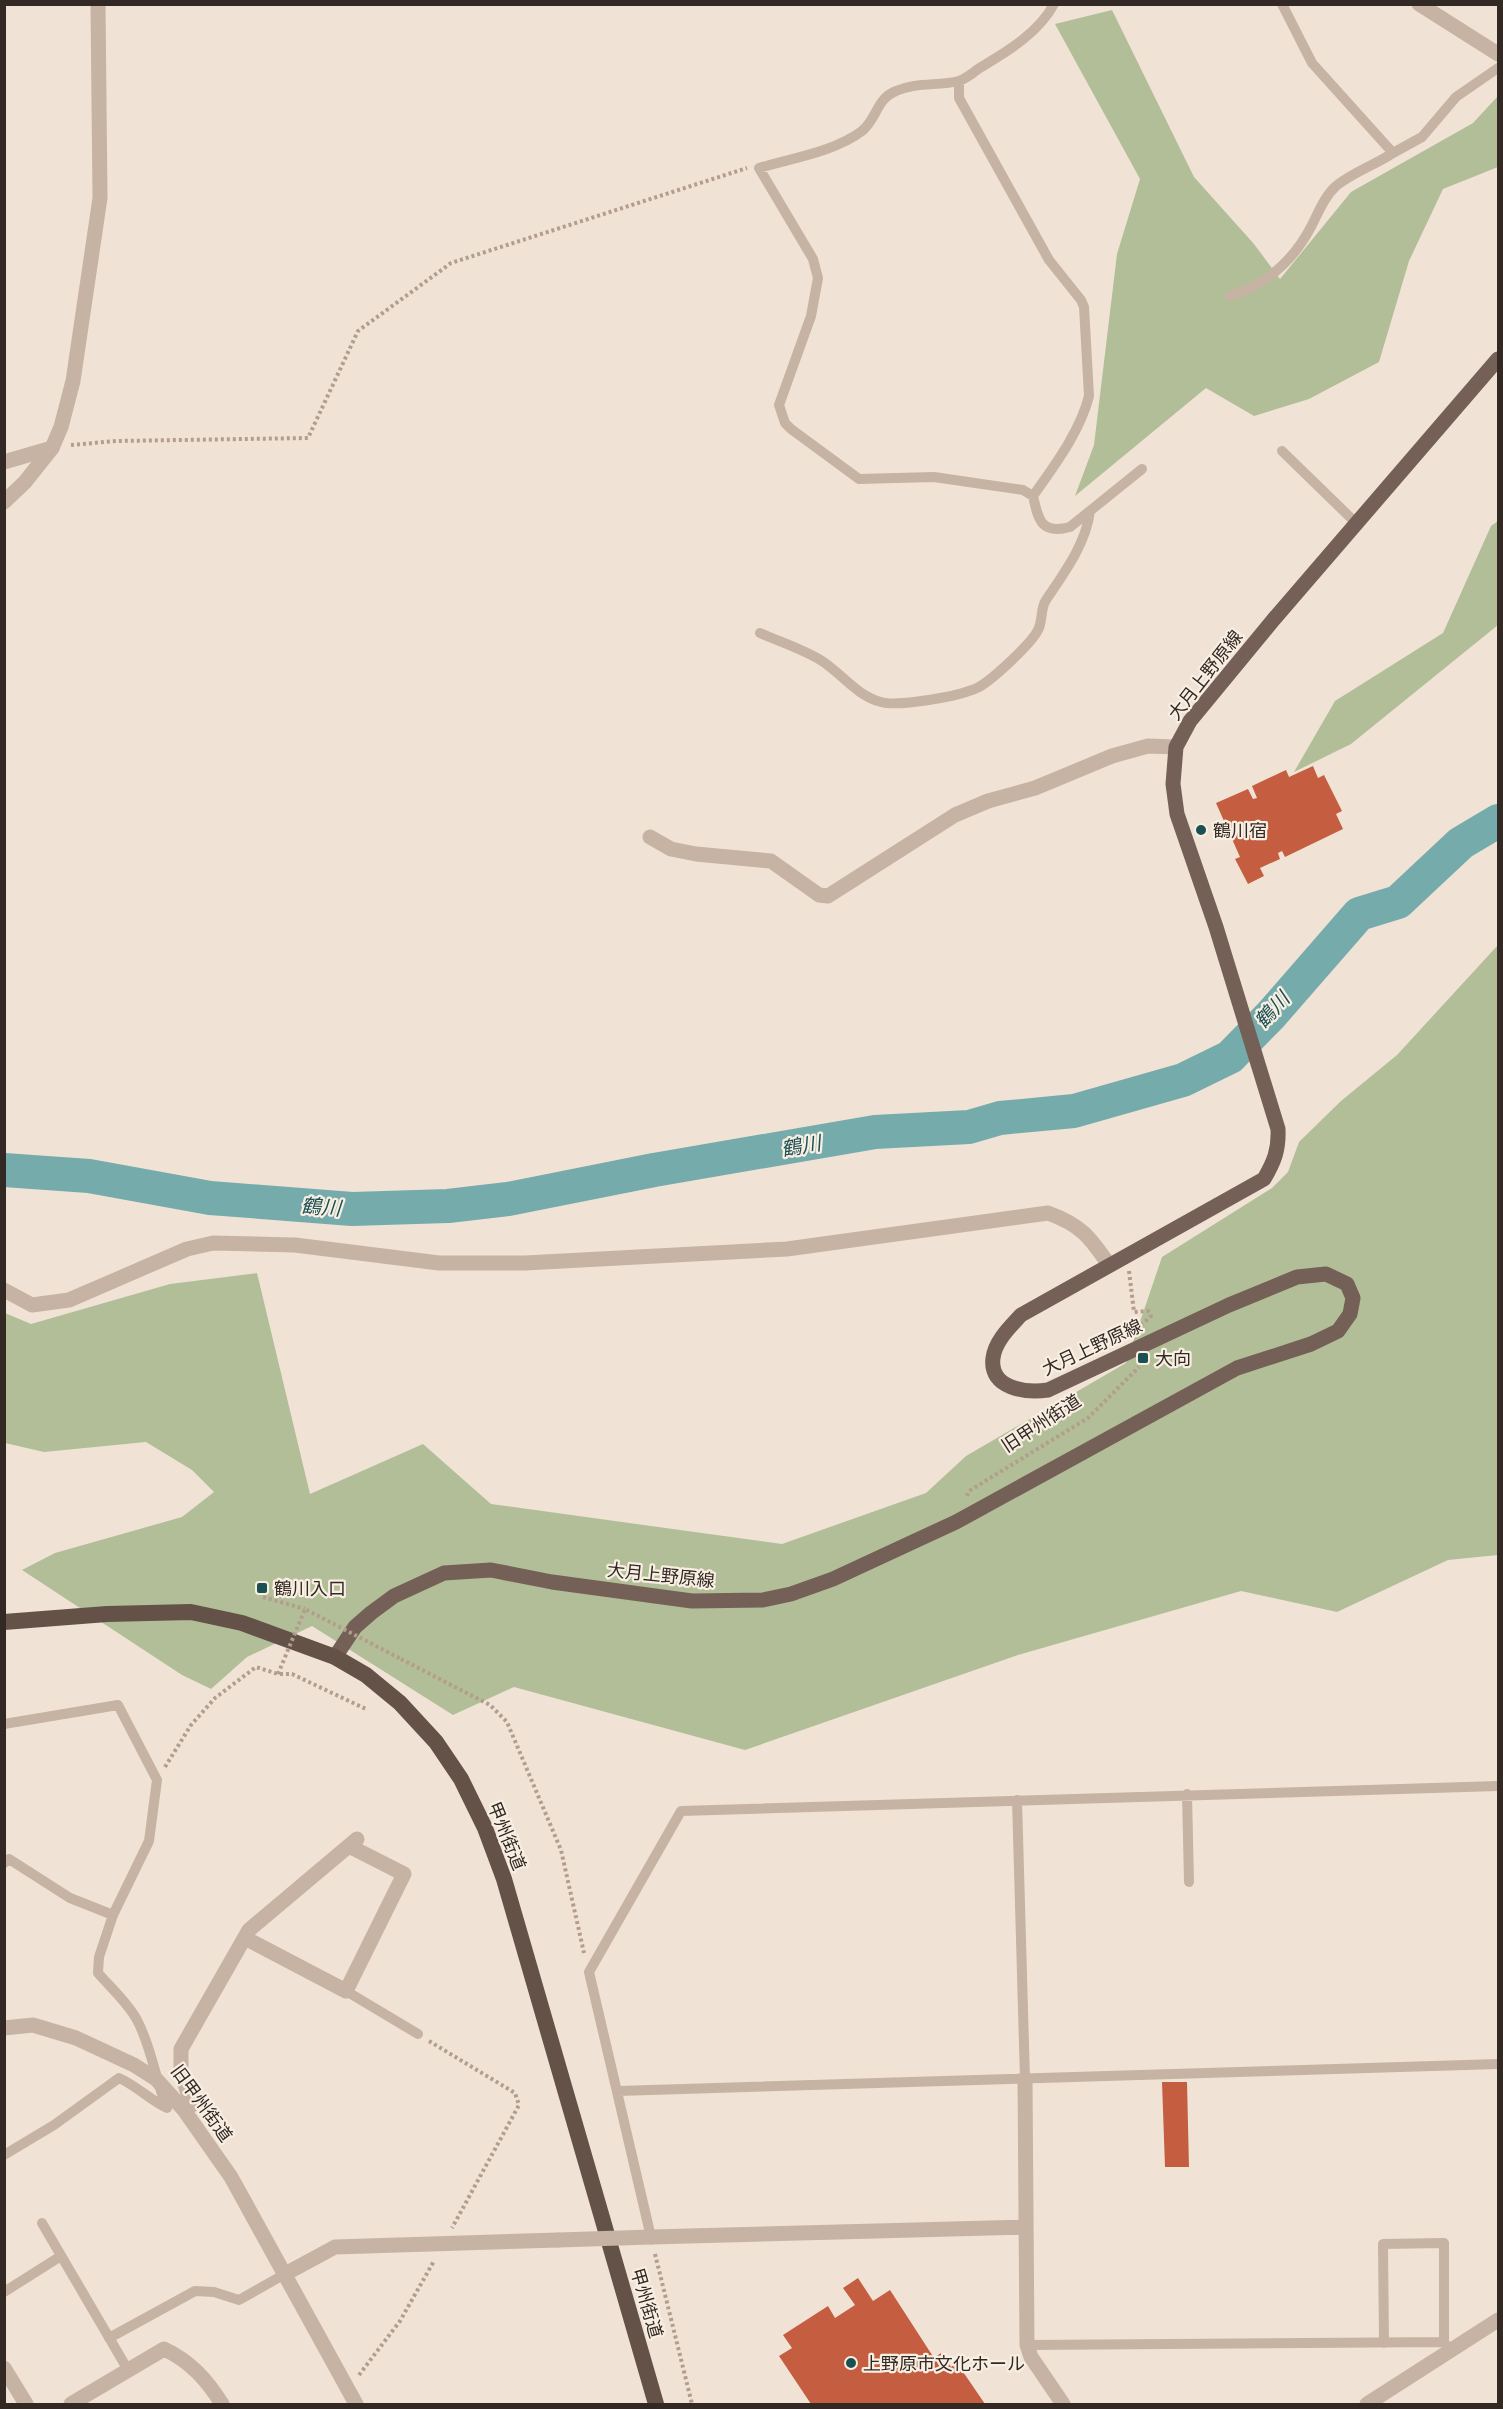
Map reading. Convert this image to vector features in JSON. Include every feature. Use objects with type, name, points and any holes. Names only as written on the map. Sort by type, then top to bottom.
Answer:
[{"type":"highway","name":"甲州街道","points":[[4,1622],[107,1614],[191,1612],[242,1623],[335,1657],[366,1675],[400,1703],[436,1742],[461,1779],[485,1828],[504,1879],[656,2404]]},
{"type":"main road","name":"大月上野原線","points":[[335,1657],[355,1627],[371,1612],[394,1596],[444,1573],[490,1570],[552,1582],[692,1601],[763,1600],[791,1594],[832,1579],[956,1522],[1237,1368],[1311,1344],[1338,1331],[1350,1314],[1353,1298],[1347,1284],[1326,1274],[1298,1277],[1229,1305],[1048,1390],[1028,1393],[1008,1388],[995,1371],[993,1357],[1003,1335],[1021,1315],[1264,1179],[1275,1162],[1279,1145],[1278,1129],[1216,927],[1177,814],[1173,784],[1176,747],[1190,721],[1356,523],[1498,359]]},
{"type":"street","points":[[4,502],[25,482],[52,448],[61,428],[73,381],[100,198],[98,4]]},
{"type":"street","points":[[1419,4],[1498,54]]},
{"type":"street","points":[[4,462],[52,448]]},
{"type":"street","points":[[650,837],[671,849],[696,854],[771,861],[798,877],[819,895],[828,896],[955,815],[988,801],[1035,788],[1112,756],[1148,746],[1176,747]]},
{"type":"street","points":[[4,1290],[32,1305],[69,1300],[187,1249],[213,1243],[295,1245],[439,1263],[525,1263],[787,1249],[1048,1213],[1072,1222],[1091,1237],[1109,1265]]},
{"type":"street","points":[[184,2110],[192,2105],[181,2073],[181,2049],[249,1930],[353,1843],[404,1874],[346,1990],[245,1938]]},
{"type":"street","points":[[4,2028],[33,2025],[76,2038],[134,2065],[156,2079]]},
{"type":"street","name":"旧甲州街道","points":[[156,2079],[184,2110],[231,2177],[356,2404]]},
{"type":"street","points":[[1024,2079],[1027,2345],[1031,2357],[1063,2404]]},
{"type":"street","points":[[285,2274],[335,2247],[651,2236],[1026,2227]]},
{"type":"street","points":[[1367,2404],[1447,2347],[1498,2320]]},
{"type":"street","points":[[71,2404],[164,2349],[184,2358],[211,2386],[222,2404]]},
{"type":"street","points":[[4,2368],[26,2404]]},
{"type":"lane","points":[[1054,4],[1048,15],[1013,48],[959,81],[919,84],[896,91],[883,99],[874,110],[872,120],[849,140],[759,168],[813,259],[818,278],[809,324],[779,405],[785,423],[859,479],[934,477],[1023,490],[1033,496],[1038,519],[1045,526],[1059,530],[1070,527],[1142,469]]},
{"type":"lane","points":[[1282,4],[1312,63],[1393,153]]},
{"type":"lane","points":[[1230,296],[1256,288],[1282,265],[1303,241],[1326,197],[1336,186],[1422,137],[1456,97],[1498,68]]},
{"type":"lane","points":[[959,81],[959,98],[1049,260],[1084,307],[1089,396],[1059,459],[1033,496]]},
{"type":"lane","points":[[1282,451],[1356,523]]},
{"type":"lane","points":[[760,633],[819,659],[840,673],[866,697],[882,703],[904,705],[979,687],[1029,645],[1040,628],[1044,604],[1071,561],[1088,524],[1090,511]]},
{"type":"lane","points":[[4,1724],[118,1705],[157,1780]]},
{"type":"lane","name":"旧甲州街道","points":[[156,2079],[146,2038],[136,2018],[98,1973],[99,1957],[112,1915],[149,1841],[157,1780]]},
{"type":"lane","points":[[651,2236],[589,1972],[681,1811],[1498,1786]]},
{"type":"lane","points":[[1187,1794],[1189,1882]]},
{"type":"lane","points":[[1017,1800],[1024,2079]]},
{"type":"lane","points":[[4,1863],[9,1859],[70,1898],[112,1915]]},
{"type":"lane","points":[[346,1990],[418,2034]]},
{"type":"lane","points":[[618,2091],[1498,2064]]},
{"type":"lane","points":[[4,2155],[54,2125],[119,2078],[137,2086],[155,2102],[168,2108],[156,2079]]},
{"type":"lane","points":[[42,2223],[128,2370]]},
{"type":"lane","points":[[1027,2345],[1384,2343],[1447,2347],[1444,2243],[1383,2244],[1384,2343]]},
{"type":"lane","points":[[4,2292],[61,2256]]},
{"type":"lane","points":[[109,2338],[195,2292],[214,2292],[239,2300],[285,2274]]},
{"type":"path","points":[[52,448],[116,441],[308,438],[358,331],[451,263],[744,168],[759,168]]},
{"type":"path","points":[[1125,1256],[1134,1312],[1148,1311],[1151,1316],[1137,1328]]},
{"type":"path","name":"旧甲州街道","points":[[956,1522],[969,1491],[1088,1418],[1143,1363]]},
{"type":"path","points":[[262,1597],[305,1609],[490,1705],[507,1722],[561,1850],[589,1972]]},
{"type":"path","points":[[278,1674],[305,1609]]},
{"type":"path","points":[[157,1780],[190,1725],[215,1698],[256,1668],[278,1674],[292,1674],[368,1710]]},
{"type":"path","points":[[348,2390],[400,2321],[519,2105],[515,2093],[418,2034]]},
{"type":"path","points":[[651,2236],[692,2404]]},
{"type":"green space","points":[[1112,10],[1194,177],[1254,244],[1280,279],[1351,192],[1473,123],[1498,96],[1498,167],[1443,189],[1409,261],[1379,362],[1309,399],[1254,416],[1206,388],[1075,496],[1094,445],[1117,254],[1140,179],[1055,24]]},
{"type":"green space","points":[[1498,521],[1498,625],[1351,744],[1294,772],[1335,701],[1443,633],[1491,526]]},
{"type":"green space","points":[[1498,945],[1498,1555],[1448,1560],[1337,1612],[1241,1591],[1018,1655],[745,1750],[514,1687],[453,1715],[312,1626],[247,1657],[211,1689],[182,1675],[22,1570],[55,1553],[182,1517],[214,1492],[192,1470],[146,1442],[44,1452],[5,1443],[5,1313],[31,1324],[170,1284],[257,1273],[310,1494],[423,1444],[491,1504],[782,1544],[926,1493],[966,1456],[1126,1363],[1162,1257],[1272,1188],[1288,1172],[1299,1142],[1341,1101],[1397,1055]]},
{"type":"building","points":[[1313,766],[1318,778],[1324,775],[1342,811],[1336,814],[1343,829],[1285,857],[1282,851],[1278,853],[1280,859],[1260,868],[1264,876],[1248,884],[1235,859],[1240,857],[1216,803],[1248,789],[1253,799],[1257,798],[1252,786],[1286,770],[1289,777]]},
{"type":"building","points":[[1162,2082],[1187,2082],[1189,2167],[1165,2167]]},
{"type":"building","points":[[858,2278],[873,2301],[890,2290],[934,2358],[941,2353],[951,2367],[957,2363],[985,2404],[811,2404],[779,2356],[792,2348],[783,2335],[828,2306],[835,2318],[855,2305],[843,2288]]},
{"type":"waterway","name":"鶴川","points":[[4,1170],[89,1176],[210,1198],[352,1209],[448,1206],[508,1199],[654,1170],[875,1132],[969,1127],[1000,1118],[1074,1111],[1183,1080],[1230,1057],[1271,1015],[1359,914],[1398,902],[1461,843],[1498,821]]},
{"type":"place","name":"鶴川宿","points":[[1201,830]]},
{"type":"place","name":"大向","points":[[1143,1358]]},
{"type":"place","name":"鶴川入口","points":[[262,1588]]},
{"type":"place","name":"上野原市文化ホール","points":[[851,2363]]}]
